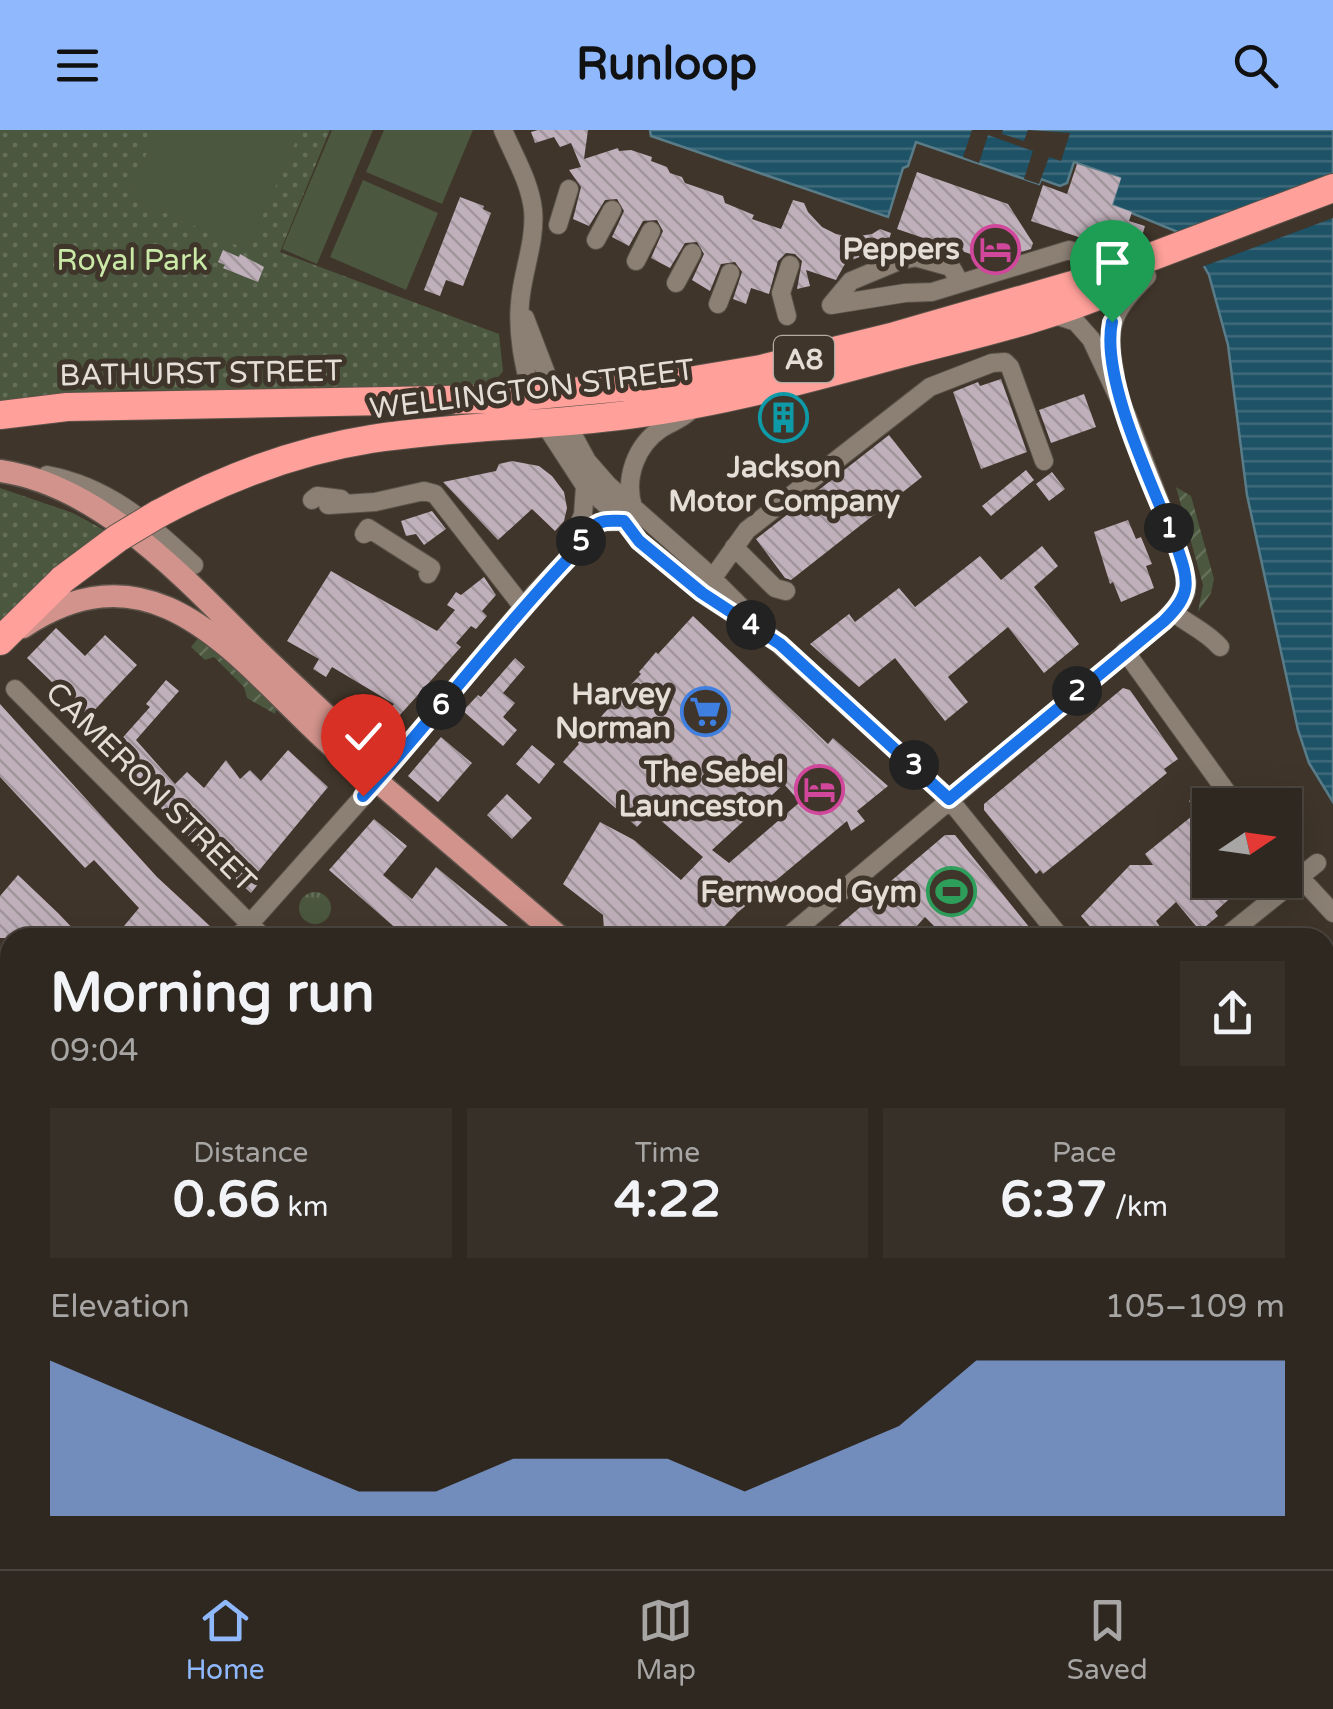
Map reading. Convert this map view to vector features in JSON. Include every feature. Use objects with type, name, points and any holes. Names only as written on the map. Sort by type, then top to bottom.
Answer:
[{"type":"highway","name":"A8","points":[[1161,265],[1333,188]]},
{"type":"highway","name":"A8","points":[[1161,265],[1333,204]]},
{"type":"highway","name":"WELLINGTON STREET","points":[[0,642],[64,580],[118,538],[220,483],[291,457],[369,440],[698,404],[806,380],[1050,313],[1161,265]]},
{"type":"highway","name":"BATHURST STREET","points":[[0,415],[67,407],[543,395],[689,382],[761,369],[895,336],[1090,280],[1161,265]]},
{"type":"highway","points":[[543,395],[555,422]]},
{"type":"main road","points":[[6,472],[61,491],[156,541],[361,748],[378,780]]},
{"type":"main road","points":[[0,642],[44,614],[82,598],[116,595],[160,603],[212,634],[350,763],[378,780],[549,928]]},
{"type":"street","points":[[503,130],[522,171],[533,208],[534,224],[520,303],[543,395]]},
{"type":"street","points":[[558,225],[569,188]]},
{"type":"street","points":[[596,240],[612,210]]},
{"type":"street","points":[[636,262],[651,231]]},
{"type":"street","points":[[960,283],[950,268],[915,257],[857,277],[831,305],[932,292],[1068,250],[1086,256]]},
{"type":"street","points":[[676,283],[692,253]]},
{"type":"street","points":[[787,316],[781,293],[790,265]]},
{"type":"street","points":[[1119,399],[1109,342],[1112,322],[1122,303],[1161,265]]},
{"type":"street","points":[[718,304],[730,274]]},
{"type":"street","points":[[798,928],[1173,612],[1186,592],[1184,566],[1119,399],[1085,330],[1076,322],[1050,313]]},
{"type":"street","points":[[990,330],[1010,367],[1044,461]]},
{"type":"street","points":[[707,585],[748,530],[930,388],[992,363],[1005,362]]},
{"type":"street","points":[[629,514],[629,487],[639,454],[660,430],[698,404]]},
{"type":"street","points":[[550,578],[585,508],[584,486],[555,422]]},
{"type":"street","points":[[555,422],[629,514],[639,541],[707,585],[772,638],[949,799],[1053,928]]},
{"type":"street","points":[[6,472],[67,480],[110,497],[136,512],[167,530],[196,562],[156,541],[136,512]]},
{"type":"street","points":[[584,486],[629,514]]},
{"type":"street","points":[[323,502],[375,502],[424,491],[435,494],[523,607]]},
{"type":"street","points":[[245,928],[378,780],[593,527],[629,514]]},
{"type":"street","points":[[364,534],[368,528],[431,568],[428,574]]},
{"type":"street","points":[[734,547],[775,588],[786,591]]},
{"type":"street","points":[[1173,612],[1208,632],[1220,647]]},
{"type":"street","points":[[1125,651],[1224,788]]},
{"type":"street","name":"CAMERON STREET","points":[[15,689],[241,928]]},
{"type":"street","points":[[1302,866],[1317,863]]},
{"type":"street","points":[[1302,879],[1333,913]]},
{"type":"street","points":[[1234,928],[1263,898]]},
{"type":"green space","name":"Royal Park","points":[[0,130],[330,130],[280,252],[499,334],[503,371],[489,390],[126,390],[0,401]]},
{"type":"green space","points":[[157,130],[301,130],[247,250],[128,196]]},
{"type":"green space","points":[[332,130],[373,130],[317,264],[282,249]]},
{"type":"green space","points":[[384,130],[473,130],[442,204],[366,172]]},
{"type":"green space","points":[[363,180],[438,213],[406,290],[330,257]]},
{"type":"green space","points":[[1176,487],[1191,496],[1214,579],[1211,593],[1198,612],[1203,585]]},
{"type":"green space","points":[[0,488],[73,513],[108,532],[49,576],[0,621]]},
{"type":"green space","points":[[199,637],[277,707],[275,714],[247,698],[244,687],[214,657],[205,660],[191,647]]},
{"type":"green space","points":[[315,892],[326,897],[331,908],[326,919],[315,924],[304,919],[299,908],[304,897]]},
{"type":"water","points":[[650,130],[1333,130],[1333,802],[1309,763],[1298,730],[1247,495],[1228,345],[1209,275],[1193,247],[1178,232],[1112,205],[1120,178],[1074,162],[1067,183],[1060,186],[1041,179],[1039,184],[916,142],[908,166],[903,168],[888,217],[651,136]]},
{"type":"pier","points":[[972,130],[1003,130],[1002,134],[1024,141],[1028,130],[1070,133],[1061,161],[1049,157],[1039,184],[1024,179],[1033,151],[988,135],[979,163],[963,157]]},
{"type":"pier","points":[[1333,174],[1333,218],[1199,268],[1189,250],[1172,235]]},
{"type":"building","points":[[588,130],[584,159],[618,148],[652,157],[651,161],[667,167],[685,183],[723,196],[725,203],[754,215],[752,219],[781,229],[793,200],[804,203],[822,227],[836,234],[852,237],[880,229],[891,233],[887,247],[846,262],[836,280],[806,270],[810,286],[797,289],[802,261],[795,254],[786,253],[778,261],[769,294],[751,288],[746,304],[733,299],[742,272],[735,262],[721,264],[710,291],[692,280],[704,254],[697,242],[685,243],[670,268],[651,258],[663,231],[657,220],[643,221],[629,246],[612,237],[624,211],[617,199],[605,200],[589,226],[573,219],[581,187],[569,170],[581,167],[571,143],[560,147],[554,137],[535,143],[531,132]]},
{"type":"building","points":[[1077,164],[1121,178],[1112,205],[1132,212],[1129,221],[1145,226],[1142,236],[1127,231],[1122,245],[1115,244],[1114,249],[1031,221],[1043,185],[1067,194]]},
{"type":"building","points":[[917,172],[1008,204],[1033,243],[1031,249],[991,261],[897,229]]},
{"type":"building","points":[[460,197],[484,206],[491,213],[463,286],[446,280],[440,296],[424,290]]},
{"type":"building","points":[[223,250],[264,267],[258,282],[223,268],[225,265],[218,262]]},
{"type":"building","points":[[1001,379],[1027,452],[981,469],[953,392],[978,382],[980,386]]},
{"type":"building","points":[[1084,394],[1096,427],[1051,443],[1039,410]]},
{"type":"building","name":"Jackson Motor Company","points":[[802,401],[808,423],[767,435],[760,414]]},
{"type":"building","points":[[889,435],[922,477],[791,580],[785,578],[756,539]]},
{"type":"building","points":[[512,461],[539,466],[564,492],[564,521],[555,531],[532,509],[498,540],[443,482],[496,471],[499,464]]},
{"type":"building","points":[[1026,470],[1034,480],[991,516],[982,506]]},
{"type":"building","points":[[1052,472],[1065,489],[1049,501],[1036,484]]},
{"type":"building","points":[[432,511],[446,529],[424,545],[416,534],[406,536],[401,521]]},
{"type":"building","points":[[1128,520],[1136,539],[1141,537],[1152,564],[1146,566],[1154,588],[1121,602],[1113,582],[1110,584],[1094,532]]},
{"type":"building","points":[[1042,546],[1058,566],[1034,587],[1079,644],[1044,673],[1008,627],[948,677],[968,702],[945,721],[895,658],[859,687],[810,644],[849,614],[855,622],[899,588],[915,607],[980,556],[1001,580]]},
{"type":"building","points":[[331,571],[437,631],[455,610],[447,605],[456,592],[461,595],[484,577],[496,595],[482,611],[487,616],[456,643],[461,647],[390,726],[381,719],[394,704],[332,667],[326,677],[313,669],[319,659],[287,641]]},
{"type":"building","points":[[693,616],[828,744],[833,738],[888,786],[857,811],[865,821],[851,831],[847,821],[723,928],[604,928],[603,915],[563,884],[600,822],[634,840],[681,880],[703,857],[651,812],[637,827],[563,762],[656,652]],"holes":[[[784,784],[800,802],[729,863],[712,850]]]},
{"type":"building","points":[[56,628],[85,656],[105,635],[137,665],[88,717],[27,658]]},
{"type":"building","points":[[515,658],[525,667],[503,693],[515,703],[503,717],[517,730],[503,746],[463,711],[478,695],[481,697]]},
{"type":"building","points":[[166,680],[179,691],[136,740],[175,784],[187,772],[204,788],[226,760],[240,779],[250,770],[261,781],[288,750],[328,787],[257,873],[263,878],[251,893],[156,803],[128,767],[126,770],[108,754],[150,707],[146,704]]},
{"type":"building","points":[[1123,688],[1130,690],[1178,759],[1164,769],[1167,773],[1068,854],[1043,874],[1040,870],[1036,874],[984,810],[984,804]]},
{"type":"building","points":[[0,704],[157,877],[210,926],[122,928],[139,908],[94,860],[85,868],[0,777]]},
{"type":"building","points":[[441,737],[472,763],[438,802],[408,776]]},
{"type":"building","points":[[532,745],[555,764],[539,784],[516,764]]},
{"type":"building","points":[[507,794],[532,818],[512,839],[487,815]]},
{"type":"building","points":[[1192,816],[1192,898],[1230,898],[1204,928],[1198,928],[1176,902],[1156,921],[1161,928],[1091,928],[1081,916],[1130,865],[1153,865],[1145,854]]},
{"type":"building","points":[[374,819],[407,846],[383,875],[412,899],[436,867],[511,928],[396,928],[329,870]]},
{"type":"building","name":"Fernwood Gym","points":[[945,835],[955,835],[1030,928],[936,928],[925,917],[915,928],[836,928]]},
{"type":"building","points":[[18,875],[72,928],[0,928],[0,896]]},
{"type":"place","name":"Peppers","points":[[995,249]]},
{"type":"place","name":"Jackson Motor Company","points":[[784,418]]},
{"type":"place","name":"Harvey Norman","points":[[706,711]]},
{"type":"place","name":"The Sebel Launceston","points":[[819,789]]},
{"type":"place","name":"Fernwood Gym","points":[[952,892]]},
{"type":"route","points":[[363,796],[587,532],[603,522],[624,521],[639,541],[702,593],[772,638],[949,799],[1164,621],[1186,592],[1184,566],[1119,399],[1109,342],[1112,322]]}]
